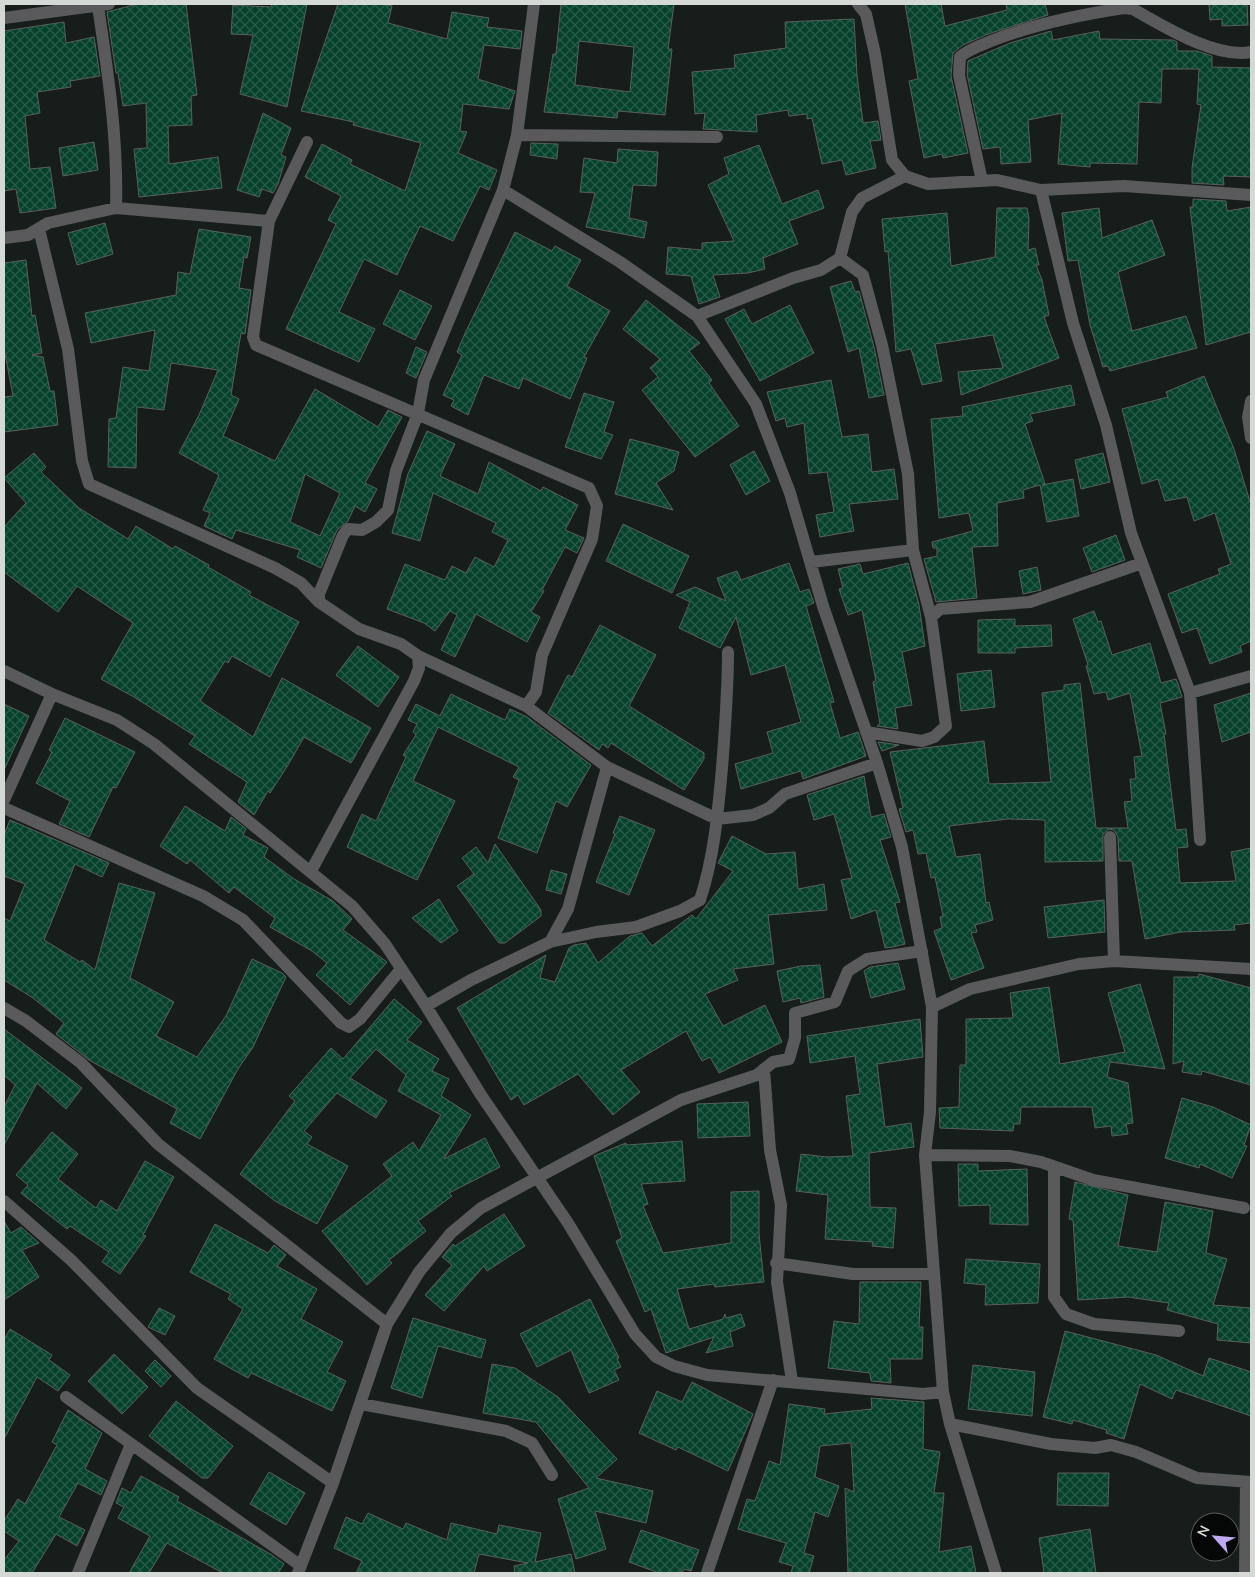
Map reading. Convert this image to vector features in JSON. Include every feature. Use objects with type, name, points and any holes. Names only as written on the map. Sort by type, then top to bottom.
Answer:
[{"type":"street","points":[[319,602],[319,594],[343,535],[348,529],[362,530],[376,522],[388,510],[396,471],[418,413],[424,380],[503,190],[517,135],[534,4]]},
{"type":"street","points":[[858,4],[866,14],[875,54],[892,160],[906,176],[928,184],[997,180],[1041,190],[1124,186],[1251,194]]},
{"type":"street","points":[[4,18],[78,6],[103,5],[117,161],[116,208]]},
{"type":"street","points":[[982,181],[959,75],[960,58],[966,52],[1011,33],[1066,17],[1132,6],[1187,40],[1241,54],[1251,52]]},
{"type":"street","points":[[517,135],[717,137]]},
{"type":"street","points":[[307,142],[269,221],[253,337],[256,345],[589,488],[598,506],[592,539],[542,655],[536,692],[526,706]]},
{"type":"street","points":[[696,316],[793,278],[821,270],[840,258],[852,212],[862,198],[906,176]]},
{"type":"street","points":[[503,190],[620,262],[696,316],[756,404],[790,493],[810,562],[877,764],[902,847],[922,951],[932,1007],[930,1112],[925,1155],[943,1392],[950,1424],[996,1573]]},
{"type":"street","points":[[1041,190],[1073,322],[1106,425],[1131,534],[1190,693],[1200,840]]},
{"type":"street","points":[[4,238],[28,236],[48,223],[116,208],[269,221]]},
{"type":"street","points":[[39,229],[68,349],[82,461],[89,484],[275,568],[302,583],[319,602],[359,629],[400,644],[418,656],[526,706],[607,767],[717,819],[753,815],[769,808],[785,794],[877,764]]},
{"type":"street","points":[[840,258],[864,275],[882,345],[908,474],[913,550],[931,617],[946,726],[934,737],[922,741],[866,732]]},
{"type":"street","points":[[1251,401],[1248,418],[1251,438]]},
{"type":"street","points":[[810,562],[913,550]]},
{"type":"street","points":[[931,617],[940,609],[1030,602],[1142,563]]},
{"type":"street","points":[[426,1006],[470,980],[550,942],[596,932],[636,927],[700,900],[708,875],[717,819],[728,693],[728,652]]},
{"type":"street","points":[[311,871],[414,681],[419,668],[418,656]]},
{"type":"street","points":[[4,671],[52,694],[118,720],[154,744],[352,906],[385,944],[481,1095],[538,1176],[635,1334],[656,1358],[674,1366],[707,1375],[923,1394],[943,1392]]},
{"type":"street","points":[[1190,693],[1251,676]]},
{"type":"street","points":[[4,800],[52,694]]},
{"type":"street","points":[[550,942],[568,909],[607,767]]},
{"type":"street","points":[[4,808],[204,896],[243,920],[341,1023],[349,1027],[360,1019],[401,969]]},
{"type":"street","points":[[1110,837],[1114,961]]},
{"type":"street","points":[[66,1397],[132,1444],[299,1570],[333,1483],[387,1324],[419,1272],[451,1233],[480,1208],[681,1100],[757,1075],[773,1062],[789,1059],[795,1038],[796,1013],[835,1002],[848,971],[867,959],[922,951]]},
{"type":"street","points":[[932,1007],[970,989],[1079,964],[1114,961],[1251,969]]},
{"type":"street","points":[[4,1008],[26,1021],[81,1063],[158,1144],[387,1324]]},
{"type":"street","points":[[764,1069],[770,1150],[781,1205],[776,1263],[792,1382]]},
{"type":"street","points":[[925,1155],[1010,1156],[1054,1167],[1093,1180],[1244,1208]]},
{"type":"street","points":[[1054,1167],[1054,1297],[1066,1314],[1094,1324],[1179,1331]]},
{"type":"street","points":[[4,1201],[70,1260],[197,1388],[333,1483]]},
{"type":"street","points":[[776,1263],[853,1274],[933,1274]]},
{"type":"street","points":[[707,1573],[773,1380]]},
{"type":"street","points":[[361,1404],[506,1431],[532,1443],[552,1475]]},
{"type":"street","points":[[950,1424],[1051,1444],[1095,1448],[1111,1445],[1136,1452],[1197,1478],[1249,1483],[1245,1573]]},
{"type":"street","points":[[78,1573],[132,1444]]},
{"type":"building","points":[[137,4],[186,4],[197,95],[191,96],[192,125],[168,126],[169,164],[218,157],[222,188],[139,197],[134,149],[147,148],[146,103],[123,106],[107,12]]},
{"type":"building","points":[[272,4],[307,4],[287,107],[240,94],[253,35],[231,34],[233,5],[271,7]]},
{"type":"building","points":[[338,4],[382,4],[392,6],[388,23],[447,39],[452,12],[489,18],[487,27],[522,31],[520,49],[484,45],[478,79],[515,91],[509,109],[463,104],[460,131],[467,132],[458,153],[497,170],[489,190],[480,186],[453,241],[420,226],[397,275],[364,259],[339,312],[375,329],[359,362],[286,329],[336,224],[328,220],[341,196],[305,177],[322,144],[352,160],[350,164],[405,191],[421,143],[353,125],[354,122],[301,111]]},
{"type":"building","points":[[561,4],[674,4],[668,49],[672,49],[665,115],[618,111],[617,118],[544,112],[553,54],[556,54]],"holes":[[[579,41],[634,47],[630,92],[575,85]]]},
{"type":"building","points":[[905,4],[941,4],[945,26],[1007,10],[1006,4],[1045,4],[1048,15],[988,34],[963,45],[953,53],[951,76],[968,153],[943,158],[942,154],[924,158],[909,81],[918,79]]},
{"type":"building","points":[[1209,4],[1247,4],[1248,25],[1222,26],[1222,19],[1210,20]]},
{"type":"building","points":[[854,19],[857,75],[863,123],[878,121],[881,140],[870,141],[876,168],[846,175],[842,160],[822,164],[812,118],[807,119],[807,114],[789,116],[788,110],[756,115],[757,132],[703,129],[705,113],[695,114],[692,72],[735,68],[734,55],[786,48],[785,22]]},
{"type":"building","points":[[64,22],[66,43],[94,37],[100,76],[70,81],[71,87],[37,92],[40,113],[25,116],[30,169],[50,167],[56,208],[20,213],[16,189],[4,191],[4,31]]},
{"type":"building","points":[[1051,31],[1053,40],[1099,31],[1100,39],[1173,40],[1177,42],[1177,51],[1197,51],[1212,56],[1212,67],[1251,68],[1251,177],[1223,176],[1224,185],[1192,183],[1192,168],[1201,105],[1197,104],[1199,69],[1162,69],[1161,103],[1139,102],[1137,164],[1090,163],[1090,167],[1058,164],[1062,113],[1028,120],[1031,162],[1001,164],[1000,147],[983,149],[967,74],[968,61],[1010,43]]},
{"type":"building","points":[[263,113],[291,128],[281,155],[286,157],[278,184],[273,193],[262,189],[259,197],[237,190]]},
{"type":"building","points":[[94,142],[98,170],[63,176],[59,148]]},
{"type":"building","points":[[531,143],[558,144],[557,159],[530,155]]},
{"type":"building","points":[[759,145],[782,204],[818,190],[824,208],[789,221],[798,244],[763,258],[765,269],[748,273],[713,275],[720,297],[699,304],[691,276],[666,274],[668,247],[702,250],[702,243],[734,241],[708,185],[729,174],[724,158]]},
{"type":"building","points":[[618,149],[658,152],[656,186],[633,185],[629,218],[647,222],[644,238],[586,227],[595,193],[580,192],[584,158],[617,163]]},
{"type":"building","points":[[1193,199],[1226,201],[1227,211],[1251,207],[1251,332],[1206,345],[1190,207],[1193,207]]},
{"type":"building","points":[[997,208],[1027,208],[1029,218],[1028,250],[1035,248],[1039,265],[1036,265],[1042,280],[1049,315],[1044,317],[1059,358],[961,395],[958,372],[1003,368],[993,335],[935,344],[942,381],[922,385],[911,349],[896,352],[888,251],[885,252],[882,219],[947,213],[951,266],[995,257]]},
{"type":"building","points":[[1099,208],[1102,238],[1152,220],[1165,255],[1118,272],[1132,331],[1186,316],[1197,348],[1110,371],[1108,366],[1103,367],[1090,325],[1078,260],[1068,261],[1062,213]]},
{"type":"building","points":[[105,223],[113,254],[77,265],[68,233]]},
{"type":"building","points":[[199,229],[251,237],[247,258],[244,257],[239,288],[251,290],[245,334],[241,333],[231,395],[239,399],[223,436],[275,461],[315,389],[378,427],[388,410],[402,417],[365,483],[377,489],[365,512],[355,506],[348,521],[337,530],[321,568],[297,557],[300,550],[236,530],[232,539],[204,526],[210,513],[203,510],[219,475],[179,453],[199,415],[218,370],[171,363],[164,410],[137,407],[136,468],[108,467],[109,419],[116,418],[123,367],[149,371],[155,330],[91,343],[85,313],[176,295],[178,272],[190,274]],"holes":[[[305,474],[340,493],[320,536],[290,522]]]},
{"type":"building","points":[[515,232],[552,251],[555,246],[581,260],[567,286],[610,311],[584,357],[587,358],[570,399],[523,378],[519,389],[484,375],[468,415],[451,406],[454,400],[443,395],[462,355],[457,352],[466,331]]},
{"type":"building","points":[[26,260],[32,316],[35,315],[42,353],[32,355],[43,357],[50,391],[54,391],[58,425],[4,432],[4,397],[13,396],[4,348],[4,263]]},
{"type":"building","points":[[851,281],[855,292],[859,291],[884,395],[869,398],[859,348],[848,352],[830,287]]},
{"type":"building","points":[[400,290],[432,306],[415,340],[383,324]]},
{"type":"building","points":[[646,300],[700,343],[689,351],[712,380],[709,383],[739,426],[695,457],[642,390],[658,377],[650,368],[660,359],[623,329]]},
{"type":"building","points":[[790,305],[814,353],[760,381],[725,319],[744,309],[752,324]]},
{"type":"building","points":[[416,347],[427,352],[416,378],[406,373]]},
{"type":"building","points":[[1204,376],[1234,449],[1251,505],[1251,641],[1240,646],[1242,652],[1210,664],[1197,628],[1182,633],[1168,594],[1220,574],[1218,569],[1231,564],[1215,513],[1194,521],[1187,497],[1165,501],[1158,479],[1142,484],[1122,409],[1168,397],[1166,392]]},
{"type":"building","points":[[831,380],[842,437],[868,434],[872,472],[894,469],[898,499],[849,504],[854,531],[820,537],[816,515],[834,512],[827,472],[809,474],[804,423],[787,427],[785,418],[776,421],[767,392]]},
{"type":"building","points":[[1071,385],[1075,405],[1030,414],[1033,421],[1025,424],[1045,484],[1042,485],[1073,479],[1079,516],[1047,522],[1040,485],[1023,490],[1024,498],[997,503],[998,546],[972,547],[977,598],[936,602],[924,559],[937,556],[937,548],[933,548],[932,542],[973,531],[969,513],[939,518],[931,419],[963,416],[962,407]]},
{"type":"building","points":[[584,393],[614,402],[604,432],[613,435],[601,459],[565,447]]},
{"type":"building","points":[[427,431],[455,444],[440,476],[478,494],[489,462],[541,491],[543,487],[578,505],[565,530],[584,538],[577,553],[565,547],[542,590],[544,591],[531,612],[540,617],[527,642],[476,614],[455,657],[441,650],[457,615],[450,611],[435,631],[424,623],[387,609],[405,564],[445,580],[452,566],[466,573],[475,557],[494,567],[508,540],[492,532],[496,523],[433,493],[420,541],[392,533],[408,474]]},
{"type":"building","points":[[630,439],[679,452],[674,471],[656,483],[673,510],[615,494]]},
{"type":"building","points":[[754,451],[770,481],[746,495],[730,465]]},
{"type":"building","points":[[34,453],[46,467],[41,472],[79,508],[128,539],[136,526],[173,549],[175,546],[251,592],[249,595],[299,622],[270,677],[232,656],[228,663],[225,661],[200,701],[253,737],[282,678],[371,728],[351,763],[304,737],[288,765],[270,793],[268,791],[254,815],[238,802],[247,782],[189,744],[195,736],[134,697],[101,679],[133,623],[77,586],[58,612],[4,572],[4,527],[26,503],[4,478]]},
{"type":"building","points":[[1103,453],[1110,482],[1081,489],[1075,460]]},
{"type":"building","points":[[623,524],[689,556],[672,593],[606,561]]},
{"type":"building","points":[[1116,535],[1125,560],[1092,572],[1083,548]]},
{"type":"building","points":[[789,563],[800,592],[809,589],[814,603],[806,606],[834,702],[830,703],[840,738],[858,732],[866,756],[803,779],[801,771],[741,789],[735,764],[773,753],[767,732],[801,722],[785,665],[751,675],[736,617],[720,648],[679,628],[690,602],[676,595],[695,587],[726,601],[717,578],[737,571],[741,580]]},
{"type":"building","points":[[908,563],[919,605],[925,646],[902,652],[912,705],[895,708],[898,729],[877,726],[880,724],[873,682],[876,681],[862,610],[848,615],[839,589],[843,588],[838,569],[860,564],[863,574]]},
{"type":"building","points":[[1037,567],[1041,590],[1023,594],[1019,571]]},
{"type":"building","points":[[1094,611],[1098,622],[1101,621],[1112,655],[1150,643],[1161,683],[1176,679],[1178,684],[1182,697],[1160,703],[1166,734],[1164,734],[1176,830],[1186,829],[1188,847],[1177,848],[1180,883],[1236,881],[1231,852],[1251,848],[1251,923],[1234,925],[1235,930],[1181,932],[1145,939],[1132,861],[1119,861],[1118,837],[1114,830],[1109,829],[1103,834],[1103,861],[1045,862],[1045,820],[1008,819],[949,826],[956,857],[980,854],[986,903],[989,902],[993,920],[975,925],[977,932],[971,933],[984,968],[951,980],[934,931],[942,928],[940,917],[943,916],[935,877],[931,878],[926,853],[918,854],[913,830],[906,832],[899,809],[903,808],[890,752],[984,741],[989,784],[1051,782],[1042,693],[1064,690],[1064,685],[1080,683],[1096,828],[1128,828],[1124,802],[1132,801],[1130,779],[1136,779],[1134,757],[1142,756],[1130,693],[1108,700],[1106,692],[1094,694],[1086,666],[1088,665],[1073,619]]},
{"type":"building","points":[[1015,619],[1015,626],[1051,625],[1052,646],[1015,648],[1015,653],[978,653],[978,620]]},
{"type":"building","points":[[600,625],[656,655],[629,706],[704,753],[704,759],[684,790],[611,743],[608,748],[602,744],[599,750],[548,713],[568,675],[572,677]]},
{"type":"building","points":[[358,646],[399,677],[378,707],[336,675]]},
{"type":"building","points":[[991,670],[995,707],[961,711],[957,674]]},
{"type":"building","points":[[1251,693],[1251,732],[1222,742],[1214,705]]},
{"type":"building","points":[[451,694],[505,720],[510,709],[527,717],[591,765],[567,807],[556,801],[537,853],[498,838],[519,780],[513,777],[519,767],[438,727],[413,781],[455,801],[417,880],[347,847],[362,814],[376,821],[406,757],[403,755],[416,735],[413,732],[417,724],[408,720],[416,704],[440,716]]},
{"type":"building","points":[[4,704],[29,716],[4,770]]},
{"type":"building","points":[[65,718],[135,752],[116,788],[113,787],[89,837],[59,824],[70,801],[36,783],[52,752],[49,750]]},
{"type":"building","points":[[878,742],[899,745],[882,751]]},
{"type":"building","points":[[864,776],[871,817],[884,814],[891,837],[880,840],[900,902],[895,903],[905,944],[893,947],[885,948],[876,910],[851,919],[841,880],[852,878],[834,814],[814,820],[807,795]]},
{"type":"building","points":[[185,806],[225,831],[231,817],[246,829],[243,835],[268,848],[264,857],[294,879],[333,901],[352,919],[343,930],[387,962],[350,1005],[316,975],[327,963],[312,951],[270,927],[275,918],[234,887],[229,893],[190,860],[187,864],[160,846]]},
{"type":"building","points":[[620,816],[655,830],[629,895],[596,882]]},
{"type":"building","points":[[10,820],[109,863],[102,877],[75,864],[44,940],[80,962],[82,960],[95,970],[119,883],[155,893],[130,978],[174,1002],[156,1036],[197,1057],[226,1016],[252,959],[282,973],[286,977],[253,1047],[238,1069],[200,1139],[170,1123],[177,1109],[89,1060],[56,1034],[64,1023],[33,998],[4,980],[4,918],[10,921],[25,884],[4,876],[4,835]]},
{"type":"building","points":[[732,836],[766,854],[795,852],[798,889],[824,884],[827,910],[768,915],[774,964],[733,969],[738,980],[705,994],[723,1026],[765,1005],[782,1042],[719,1073],[710,1057],[702,1061],[686,1031],[621,1070],[640,1092],[613,1115],[578,1074],[524,1105],[518,1095],[511,1100],[457,1008],[546,955],[540,978],[555,982],[569,948],[574,945],[586,943],[598,963],[630,936],[642,933],[652,946],[692,915],[696,919],[733,871],[718,863]]},
{"type":"building","points":[[495,844],[541,910],[541,916],[505,943],[499,943],[457,886],[474,874],[462,858],[476,847],[488,863]]},
{"type":"building","points":[[551,870],[567,874],[561,894],[546,890]]},
{"type":"building","points":[[439,899],[458,931],[441,943],[412,918]]},
{"type":"building","points":[[1104,900],[1105,932],[1048,938],[1044,907]]},
{"type":"building","points":[[898,963],[905,989],[871,998],[864,971],[870,967]]},
{"type":"building","points":[[820,965],[824,997],[801,1003],[800,998],[783,1002],[777,971],[801,966]]},
{"type":"building","points":[[1199,974],[1251,988],[1251,1085],[1202,1071],[1201,1075],[1182,1072],[1184,1061],[1173,1064],[1174,977],[1198,977]]},
{"type":"building","points":[[1140,984],[1165,1069],[1110,1062],[1107,1077],[1128,1083],[1133,1123],[1126,1124],[1128,1134],[1112,1136],[1111,1126],[1095,1128],[1092,1107],[1021,1107],[1020,1124],[1014,1124],[1013,1131],[940,1128],[939,1108],[959,1107],[960,1065],[966,1065],[966,1019],[1013,1018],[1010,993],[1049,987],[1060,1064],[1125,1052],[1108,993]]},
{"type":"building","points":[[394,999],[422,1022],[407,1040],[439,1059],[432,1071],[449,1079],[441,1096],[471,1115],[444,1159],[485,1138],[500,1167],[449,1193],[452,1196],[418,1221],[426,1231],[389,1260],[392,1263],[367,1285],[322,1231],[392,1176],[383,1164],[413,1142],[419,1151],[441,1115],[398,1091],[406,1075],[376,1049],[350,1078],[387,1101],[376,1118],[337,1093],[304,1131],[312,1137],[307,1144],[348,1166],[317,1224],[275,1201],[240,1174],[295,1101],[289,1096],[331,1048],[343,1059]]},
{"type":"building","points":[[920,1019],[923,1057],[877,1064],[885,1127],[911,1123],[914,1147],[869,1153],[870,1207],[896,1208],[893,1248],[872,1246],[873,1242],[825,1239],[828,1195],[796,1191],[801,1154],[827,1157],[853,1156],[846,1096],[860,1094],[855,1056],[810,1063],[807,1036]]},
{"type":"building","points":[[4,1029],[82,1088],[66,1109],[37,1083],[4,1145],[4,1107],[15,1085],[4,1075]]},
{"type":"building","points":[[1182,1098],[1213,1107],[1251,1125],[1244,1145],[1247,1146],[1232,1178],[1200,1164],[1199,1168],[1165,1158]]},
{"type":"building","points":[[748,1102],[750,1136],[698,1138],[697,1104]]},
{"type":"building","points":[[52,1132],[78,1154],[58,1179],[96,1208],[101,1200],[117,1211],[145,1161],[174,1177],[143,1235],[146,1236],[120,1274],[102,1262],[109,1252],[70,1226],[67,1229],[21,1193],[28,1185],[16,1175]]},
{"type":"building","points":[[682,1141],[685,1181],[641,1184],[648,1204],[643,1206],[663,1253],[731,1243],[731,1192],[759,1191],[759,1234],[764,1282],[715,1287],[714,1284],[677,1289],[689,1329],[723,1319],[725,1314],[726,1318],[741,1314],[745,1326],[730,1332],[733,1346],[706,1353],[714,1337],[666,1353],[651,1309],[645,1312],[616,1241],[622,1238],[594,1156],[626,1143],[627,1145]]},
{"type":"building","points":[[958,1164],[978,1164],[978,1171],[1027,1169],[1028,1225],[990,1224],[990,1205],[959,1206]]},
{"type":"building","points":[[1075,1182],[1128,1195],[1118,1246],[1157,1252],[1165,1202],[1213,1211],[1206,1253],[1227,1259],[1213,1305],[1251,1308],[1251,1343],[1217,1340],[1218,1324],[1167,1310],[1169,1303],[1128,1297],[1078,1300],[1073,1220],[1069,1219]]},
{"type":"building","points":[[504,1214],[525,1246],[487,1271],[484,1266],[444,1311],[425,1295],[452,1265],[442,1257],[453,1244],[455,1246]]},
{"type":"building","points":[[4,1221],[11,1233],[21,1227],[39,1243],[22,1250],[39,1277],[4,1300]]},
{"type":"building","points":[[215,1224],[268,1253],[274,1245],[286,1255],[277,1266],[317,1289],[301,1319],[343,1342],[327,1372],[346,1381],[332,1411],[251,1373],[248,1378],[214,1359],[243,1309],[228,1299],[231,1294],[190,1272]]},
{"type":"building","points":[[966,1259],[1040,1264],[1038,1303],[985,1305],[986,1285],[964,1283]]},
{"type":"building","points":[[860,1282],[921,1282],[919,1327],[923,1327],[922,1359],[890,1359],[891,1383],[871,1381],[870,1373],[828,1368],[834,1321],[859,1324]]},
{"type":"building","points":[[590,1299],[619,1358],[617,1359],[621,1367],[614,1370],[619,1380],[589,1393],[571,1350],[537,1367],[520,1334]]},
{"type":"building","points":[[159,1308],[175,1316],[165,1335],[148,1327]]},
{"type":"building","points":[[413,1318],[486,1340],[481,1358],[438,1346],[422,1398],[391,1388]]},
{"type":"building","points":[[10,1329],[52,1355],[49,1360],[70,1375],[58,1391],[37,1377],[4,1439],[4,1340]]},
{"type":"building","points":[[1065,1331],[1156,1355],[1203,1376],[1209,1358],[1251,1372],[1251,1416],[1176,1390],[1172,1399],[1140,1384],[1124,1439],[1106,1433],[1107,1430],[1073,1420],[1072,1424],[1043,1417]]},
{"type":"building","points":[[114,1354],[148,1387],[122,1414],[88,1381]]},
{"type":"building","points":[[155,1360],[171,1376],[161,1387],[145,1371]]},
{"type":"building","points":[[492,1364],[515,1368],[558,1397],[617,1459],[596,1478],[653,1491],[646,1523],[595,1511],[606,1549],[576,1559],[558,1499],[589,1488],[536,1422],[483,1413]]},
{"type":"building","points":[[973,1365],[1035,1372],[1032,1416],[968,1409]]},
{"type":"building","points":[[692,1382],[753,1414],[728,1471],[678,1447],[676,1450],[639,1433],[657,1391],[682,1402]]},
{"type":"building","points":[[871,1398],[924,1402],[923,1449],[940,1452],[934,1493],[944,1493],[939,1552],[971,1546],[976,1573],[848,1573],[845,1488],[854,1492],[851,1443],[820,1446],[815,1477],[839,1486],[828,1517],[815,1512],[804,1553],[814,1556],[809,1573],[791,1573],[793,1566],[779,1562],[786,1543],[738,1529],[747,1499],[755,1501],[769,1461],[780,1465],[789,1404],[825,1409],[824,1414],[872,1409]]},
{"type":"building","points":[[176,1401],[233,1446],[208,1478],[202,1478],[149,1436]]},
{"type":"building","points":[[68,1410],[102,1433],[85,1469],[107,1481],[101,1495],[78,1483],[59,1517],[85,1530],[77,1546],[56,1534],[32,1573],[4,1573],[4,1560],[19,1541],[4,1531],[4,1521],[18,1499],[25,1504],[57,1445],[52,1442]]},
{"type":"building","points":[[269,1472],[305,1493],[286,1525],[250,1504]]},
{"type":"building","points":[[1058,1473],[1109,1473],[1108,1506],[1057,1505]]},
{"type":"building","points":[[141,1476],[179,1497],[177,1501],[272,1555],[284,1564],[278,1573],[223,1573],[167,1543],[149,1573],[129,1573],[150,1536],[118,1518],[124,1507],[116,1503],[122,1488],[131,1493]]},
{"type":"building","points":[[368,1513],[403,1529],[406,1523],[447,1540],[451,1523],[497,1534],[499,1525],[541,1533],[535,1562],[571,1554],[575,1573],[515,1573],[514,1566],[528,1563],[479,1554],[474,1573],[356,1573],[362,1561],[334,1548],[346,1517],[362,1524]]},
{"type":"building","points":[[1090,1529],[1096,1573],[1044,1573],[1039,1538]]},
{"type":"building","points":[[641,1530],[699,1550],[691,1571],[684,1569],[682,1573],[659,1573],[629,1562]]}]
